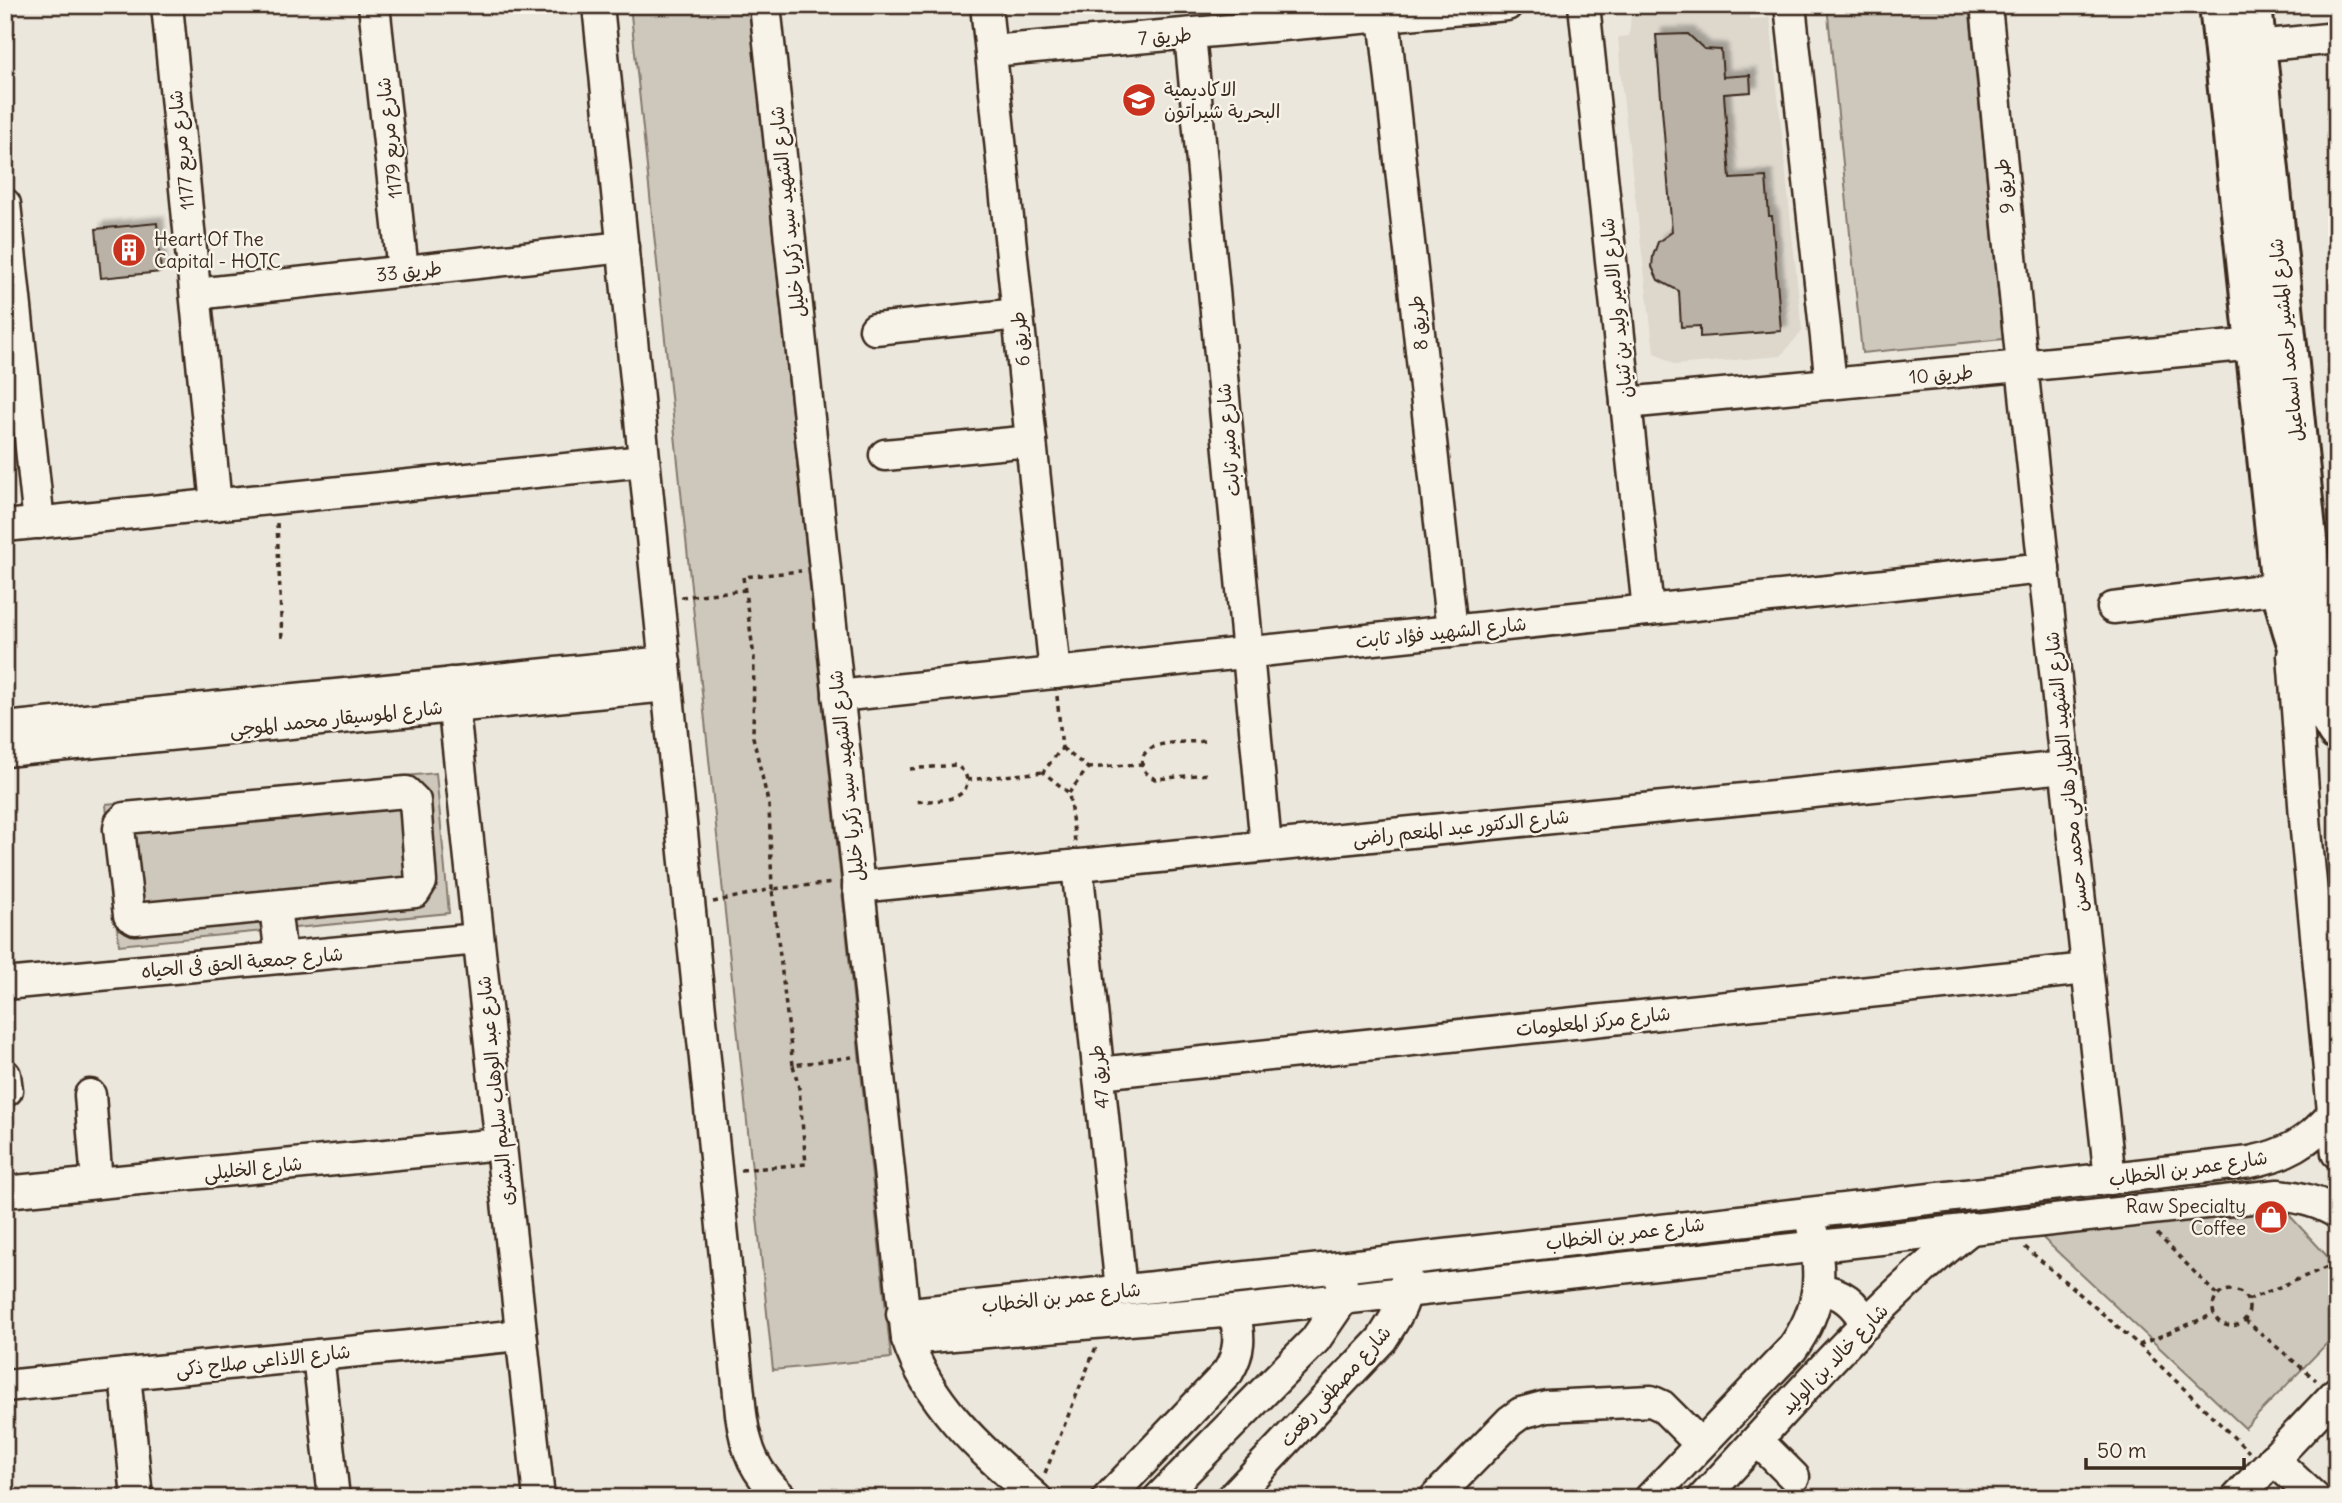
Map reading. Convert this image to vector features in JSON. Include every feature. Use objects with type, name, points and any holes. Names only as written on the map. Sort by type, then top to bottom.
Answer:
[{"type":"main road","name":"شارع المشير احمد اسماعيل","points":[[2220,5],[2281,588],[2292,630],[2314,690],[2337,731]]},
{"type":"main road","name":"شارع المشير احمد اسماعيل","points":[[2252,5],[2308,559],[2317,617],[2337,671]]},
{"type":"street","name":"شارع مربع 1177","points":[[167,5],[216,505]]},
{"type":"street","name":"شارع مربع 1179","points":[[374,5],[403,271]]},
{"type":"street","points":[[598,5],[744,1431],[754,1464],[782,1498]]},
{"type":"street","name":"شارع الشهيد سيد زكريا خليل","points":[[765,5],[904,1326],[923,1377],[953,1420],[1036,1498]]},
{"type":"street","name":"طريق 6","points":[[986,5],[1055,673]]},
{"type":"street","name":"شارع الامير وليد بن ثنيان","points":[[1584,5],[1648,610]]},
{"type":"street","points":[[1790,5],[1831,384]]},
{"type":"street","name":"طريق 9","points":[[1986,5],[2022,366]]},
{"type":"street","name":"طريق 7","points":[[991,51],[1497,6]]},
{"type":"street","name":"طريق 8","points":[[1384,16],[1452,631]]},
{"type":"street","name":"شارع منير ثابت","points":[[1189,34],[1266,846]]},
{"type":"street","points":[[2256,46],[2337,38]]},
{"type":"street","points":[[5,204],[39,523]]},
{"type":"street","name":"طريق 33","points":[[196,294],[623,247]]},
{"type":"street","points":[[876,329],[1018,314]]},
{"type":"street","name":"طريق 10","points":[[1626,403],[2255,344]]},
{"type":"street","name":"شارع الشهيد الطيار هاني محمد حسن","points":[[2022,366],[2110,1179]]},
{"type":"street","points":[[885,455],[1031,441]]},
{"type":"street","points":[[5,526],[645,461]]},
{"type":"street","name":"شارع الشهيد فؤاد ثابت","points":[[838,696],[2044,568]]},
{"type":"street","points":[[2113,608],[2281,588]]},
{"type":"street","name":"شارع المشير احمد اسماعيل","points":[[2292,630],[2302,783],[2337,1153]]},
{"type":"street","name":"شارع الموسيقار محمد الموجى","points":[[5,728],[452,695],[666,674]]},
{"type":"street","name":"شارع الموسيقار محمد الموجى","points":[[5,751],[452,695]]},
{"type":"street","name":"شارع عبد الوهاب سليم البشرى","points":[[452,695],[539,1498]]},
{"type":"street","name":"شارع الدكتور عبد المنعم راضى","points":[[857,884],[1077,865],[2065,767]]},
{"type":"street","points":[[401,792],[413,797],[421,882],[419,889],[410,893],[275,906],[131,918],[128,911],[120,822],[129,817],[401,792]]},
{"type":"street","name":"طريق 47","points":[[1077,865],[1121,1290]]},
{"type":"street","points":[[275,906],[281,958]]},
{"type":"street","name":"شارع جمعية الحق فى الحياه","points":[[5,984],[478,939]]},
{"type":"street","name":"شارع مركز المعلومات","points":[[1099,1073],[2087,969]]},
{"type":"street","points":[[90,1095],[97,1183]]},
{"type":"street","name":"شارع عمر بن الخطاب","points":[[904,1326],[1121,1290],[2110,1179],[2273,1157],[2295,1148],[2333,1115]]},
{"type":"street","name":"شارع الخليلى","points":[[5,1192],[500,1143]]},
{"type":"street","points":[[2273,1157],[2284,1175],[2283,1186],[2277,1195]]},
{"type":"street","name":"شارع عمر بن الخطاب","points":[[904,1326],[1106,1322],[1234,1311],[2277,1195],[2316,1202],[2337,1213]]},
{"type":"street","name":"شارع خالد بن الوليد","points":[[1650,1498],[1792,1349],[1805,1331],[1819,1289],[1819,1266],[1808,1212]]},
{"type":"street","name":"شارع خالد بن الوليد","points":[[1703,1498],[1866,1324],[1920,1272],[1986,1227]]},
{"type":"street","points":[[1404,1259],[1408,1291]]},
{"type":"street","points":[[1159,1498],[1315,1340],[1343,1299],[1340,1267]]},
{"type":"street","points":[[1819,1289],[1833,1291],[1847,1298],[1866,1324]]},
{"type":"street","name":"شارع مصطفى رفعت","points":[[1232,1498],[1382,1339],[1408,1291]]},
{"type":"street","points":[[1108,1498],[1228,1372],[1239,1348],[1234,1311]]},
{"type":"street","name":"شارع الاذاعى صلاح ذكى","points":[[5,1385],[521,1335]]},
{"type":"street","points":[[1239,1348],[1262,1360],[1275,1383]]},
{"type":"street","points":[[318,1355],[334,1498]]},
{"type":"street","points":[[125,1374],[137,1498]]},
{"type":"street","points":[[2237,1498],[2335,1393]]},
{"type":"street","points":[[1435,1498],[1510,1421],[1534,1408],[1651,1401],[1662,1406],[1700,1444]]},
{"type":"street","points":[[1757,1440],[1794,1477]]},
{"type":"street","points":[[2269,1464],[2315,1498]]},
{"type":"path","points":[[276,499],[282,640]]},
{"type":"path","points":[[717,1172],[807,1164],[772,889],[769,807],[753,737],[754,657],[743,577],[824,568]]},
{"type":"path","points":[[659,599],[745,590]]},
{"type":"path","points":[[1043,772],[1062,748],[1055,673]]},
{"type":"path","points":[[1204,741],[1152,746],[1144,753],[1142,764],[1144,771],[1154,779],[1208,774]]},
{"type":"path","points":[[1062,748],[1088,768],[1142,764]]},
{"type":"path","points":[[910,769],[954,765],[964,772],[967,780],[965,790],[957,797],[913,802]]},
{"type":"path","points":[[1077,865],[1069,793],[1088,768]]},
{"type":"path","points":[[967,780],[1043,772],[1069,793]]},
{"type":"path","points":[[690,905],[727,900],[772,889],[857,884]]},
{"type":"path","points":[[793,1065],[875,1054]]},
{"type":"path","points":[[2134,1210],[2217,1295]]},
{"type":"path","points":[[1986,1227],[2138,1345],[2269,1464]]},
{"type":"path","points":[[2248,1300],[2337,1263]]},
{"type":"path","points":[[2228,1289],[2245,1295],[2248,1300],[2249,1311],[2240,1324],[2227,1326],[2217,1320],[2213,1304],[2217,1295],[2228,1289]]},
{"type":"path","points":[[2138,1345],[2214,1314]]},
{"type":"path","points":[[2245,1320],[2335,1393]]},
{"type":"path","points":[[1036,1498],[1106,1322]]},
{"type":"shaded area","points":[[630,5],[749,5],[891,1358],[773,1370]]},
{"type":"shaded area","points":[[1749,5],[1749,19],[1770,18],[1802,331],[1781,356],[1675,365],[1654,352],[1618,37],[1629,36],[1631,16],[1637,12]]},
{"type":"shaded area","points":[[1827,5],[1969,5],[2003,339],[1862,353]]},
{"type":"shaded area","points":[[436,773],[449,913],[119,945],[106,804]]},
{"type":"shaded area","points":[[2279,1204],[2337,1267],[2337,1333],[2245,1428],[2029,1225]]},
{"type":"building","points":[[1688,34],[1704,49],[1721,50],[1723,77],[1750,75],[1751,92],[1724,94],[1730,179],[1766,177],[1769,216],[1772,216],[1781,331],[1700,337],[1700,326],[1681,327],[1679,291],[1658,280],[1652,267],[1658,242],[1672,232],[1656,35]]},
{"type":"building","name":"Heart Of The Capital - HOTC","points":[[157,223],[161,272],[101,278],[96,229]]},
{"type":"place","name":"الاكاديمية البحرية شيراتون","points":[[1139,100]]},
{"type":"place","name":"Heart Of The Capital - HOTC","points":[[129,250]]},
{"type":"place","name":"Raw Specialty Coffee","points":[[2271,1217]]}]
